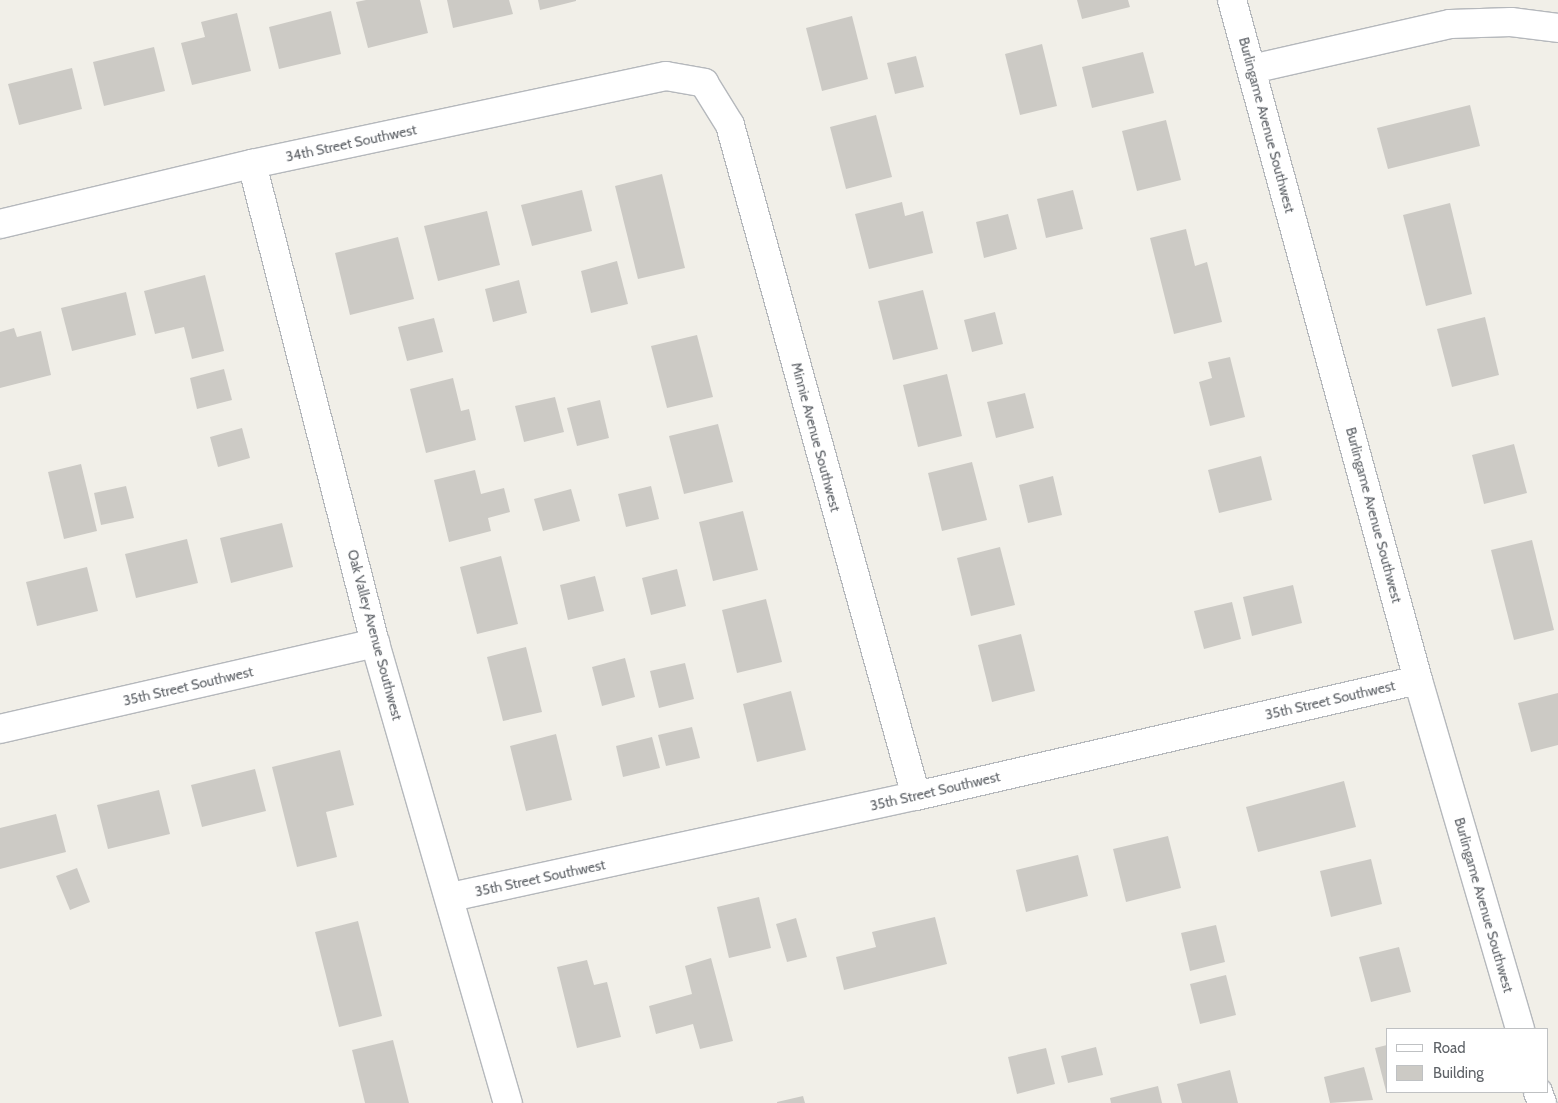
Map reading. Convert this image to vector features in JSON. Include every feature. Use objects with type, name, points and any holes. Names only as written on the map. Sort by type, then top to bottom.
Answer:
[{"type":"street","name":"Burlingame Avenue Southwest","points":[[1232,0],[1418,680],[1520,1028]]},
{"type":"street","points":[[1252,69],[1450,24],[1511,22],[1558,28]]},
{"type":"street","name":"34th Street Southwest","points":[[0,224],[252,164],[666,76],[704,83]]},
{"type":"street","name":"Minnie Avenue Southwest","points":[[704,83],[730,125],[916,796]]},
{"type":"street","name":"Oak Valley Avenue Southwest","points":[[252,164],[375,642],[451,897],[508,1103]]},
{"type":"street","name":"35th Street Southwest","points":[[0,729],[375,642]]},
{"type":"street","name":"35th Street Southwest","points":[[451,897],[916,796],[1418,680]]},
{"type":"building","points":[[366,0],[420,0],[428,33],[368,48],[356,2]]},
{"type":"building","points":[[447,0],[509,0],[513,14],[453,28]]},
{"type":"building","points":[[538,0],[576,0],[576,1],[540,10]]},
{"type":"building","points":[[1077,0],[1128,0],[1130,7],[1082,19]]},
{"type":"building","points":[[331,11],[341,54],[279,69],[269,27]]},
{"type":"building","points":[[237,13],[251,71],[192,85],[181,43],[205,37],[201,22]]},
{"type":"building","points":[[852,16],[868,79],[822,91],[806,28]]},
{"type":"building","points":[[1042,44],[1057,106],[1020,115],[1005,54]]},
{"type":"building","points":[[154,47],[165,91],[104,106],[93,62]]},
{"type":"building","points":[[1143,52],[1154,93],[1092,108],[1082,67]]},
{"type":"building","points":[[916,56],[924,87],[895,94],[887,63]]},
{"type":"building","points":[[72,68],[82,109],[19,125],[8,84]]},
{"type":"building","points":[[1470,105],[1480,146],[1388,169],[1377,128]]},
{"type":"building","points":[[876,115],[892,177],[846,189],[830,127]]},
{"type":"building","points":[[1166,120],[1181,180],[1137,191],[1122,131]]},
{"type":"building","points":[[662,174],[685,268],[638,279],[615,186]]},
{"type":"building","points":[[582,190],[592,231],[532,246],[521,205]]},
{"type":"building","points":[[1073,190],[1083,229],[1046,238],[1037,199]]},
{"type":"building","points":[[902,202],[905,216],[923,211],[933,253],[869,269],[855,214]]},
{"type":"building","points":[[1450,203],[1472,294],[1426,306],[1403,215]]},
{"type":"building","points":[[487,211],[500,265],[438,281],[424,226]]},
{"type":"building","points":[[1008,214],[1017,249],[984,258],[976,222]]},
{"type":"building","points":[[1186,229],[1195,266],[1207,262],[1222,322],[1174,334],[1150,238]]},
{"type":"building","points":[[398,237],[414,299],[350,315],[335,253]]},
{"type":"building","points":[[617,261],[628,304],[591,313],[581,271]]},
{"type":"building","points":[[205,275],[224,351],[192,359],[184,327],[155,334],[144,291]]},
{"type":"building","points":[[519,280],[527,313],[493,322],[485,289]]},
{"type":"building","points":[[923,290],[938,349],[893,360],[878,301]]},
{"type":"building","points":[[126,292],[136,335],[72,351],[61,308]]},
{"type":"building","points":[[995,312],[1003,344],[972,352],[964,320]]},
{"type":"building","points":[[1485,317],[1499,375],[1452,387],[1437,329]]},
{"type":"building","points":[[434,318],[443,352],[407,361],[398,327]]},
{"type":"building","points":[[14,328],[17,337],[41,331],[51,375],[0,388],[0,332]]},
{"type":"building","points":[[697,335],[713,397],[667,408],[651,346]]},
{"type":"building","points":[[1230,357],[1245,417],[1210,426],[1199,382],[1212,378],[1208,362]]},
{"type":"building","points":[[224,369],[232,400],[197,409],[190,378]]},
{"type":"building","points":[[947,374],[962,436],[918,447],[903,385]]},
{"type":"building","points":[[453,378],[461,411],[469,409],[476,440],[426,453],[410,389]]},
{"type":"building","points":[[1025,393],[1034,428],[996,438],[987,402]]},
{"type":"building","points":[[555,397],[564,432],[524,442],[515,406]]},
{"type":"building","points":[[600,400],[609,438],[577,446],[567,408]]},
{"type":"building","points":[[718,424],[733,482],[684,494],[669,436]]},
{"type":"building","points":[[242,428],[250,458],[218,467],[210,437]]},
{"type":"building","points":[[1514,444],[1527,493],[1484,504],[1472,455]]},
{"type":"building","points":[[1261,456],[1272,500],[1219,513],[1208,470]]},
{"type":"building","points":[[972,462],[987,520],[942,531],[928,473]]},
{"type":"building","points":[[81,464],[97,531],[64,539],[48,472]]},
{"type":"building","points":[[475,470],[481,494],[504,488],[510,512],[488,518],[491,531],[449,542],[434,480]]},
{"type":"building","points":[[1053,476],[1062,515],[1028,523],[1019,485]]},
{"type":"building","points":[[126,486],[134,518],[101,525],[94,493]]},
{"type":"building","points":[[651,486],[659,519],[626,527],[618,494]]},
{"type":"building","points":[[571,489],[580,521],[543,531],[534,499]]},
{"type":"building","points":[[743,511],[758,570],[713,581],[699,522]]},
{"type":"building","points":[[282,523],[293,567],[231,583],[220,538]]},
{"type":"building","points":[[187,539],[198,583],[136,598],[125,554]]},
{"type":"building","points":[[1532,540],[1554,630],[1514,640],[1491,550]]},
{"type":"building","points":[[1000,547],[1015,605],[971,616],[957,558]]},
{"type":"building","points":[[501,556],[518,624],[477,634],[460,567]]},
{"type":"building","points":[[87,567],[98,611],[37,626],[26,582]]},
{"type":"building","points":[[677,569],[686,606],[651,615],[642,578]]},
{"type":"building","points":[[595,576],[604,611],[568,620],[560,585]]},
{"type":"building","points":[[1293,585],[1302,623],[1252,636],[1243,597]]},
{"type":"building","points":[[766,599],[782,662],[737,673],[722,610]]},
{"type":"building","points":[[1232,602],[1241,639],[1204,649],[1194,611]]},
{"type":"building","points":[[1021,634],[1035,691],[992,702],[978,645]]},
{"type":"building","points":[[526,647],[542,712],[503,721],[487,657]]},
{"type":"building","points":[[625,658],[635,697],[602,706],[592,667]]},
{"type":"building","points":[[685,663],[694,699],[659,708],[650,671]]},
{"type":"building","points":[[791,691],[806,750],[757,762],[743,704]]},
{"type":"building","points":[[1558,693],[1558,745],[1531,752],[1518,703]]},
{"type":"building","points":[[692,727],[700,758],[666,766],[658,735]]},
{"type":"building","points":[[556,734],[572,800],[526,811],[510,746]]},
{"type":"building","points":[[652,737],[660,768],[623,777],[616,746]]},
{"type":"building","points":[[340,750],[354,805],[326,812],[337,857],[297,867],[272,767]]},
{"type":"building","points":[[255,769],[266,811],[202,827],[191,785]]},
{"type":"building","points":[[1344,781],[1356,827],[1258,852],[1246,807]]},
{"type":"building","points":[[159,790],[170,834],[108,849],[97,805]]},
{"type":"building","points":[[56,814],[66,852],[0,869],[0,828]]},
{"type":"building","points":[[1168,836],[1181,888],[1126,902],[1113,849]]},
{"type":"building","points":[[1078,855],[1088,896],[1026,912],[1016,870]]},
{"type":"building","points":[[1371,859],[1382,904],[1331,917],[1320,871]]},
{"type":"building","points":[[77,868],[90,902],[70,910],[56,876]]},
{"type":"building","points":[[759,897],[771,948],[729,958],[717,907]]},
{"type":"building","points":[[935,917],[947,964],[844,990],[836,957],[876,947],[872,932]]},
{"type":"building","points":[[796,918],[807,957],[787,962],[776,924]]},
{"type":"building","points":[[358,921],[382,1016],[339,1027],[315,932]]},
{"type":"building","points":[[1216,925],[1225,962],[1190,971],[1181,933]]},
{"type":"building","points":[[1399,947],[1411,992],[1371,1002],[1359,957]]},
{"type":"building","points":[[711,958],[733,1041],[700,1049],[693,1024],[656,1034],[649,1006],[692,994],[685,966]]},
{"type":"building","points":[[587,960],[594,985],[607,982],[621,1037],[577,1048],[557,967]]},
{"type":"building","points":[[1226,975],[1236,1015],[1200,1024],[1190,984]]},
{"type":"building","points":[[393,1040],[409,1103],[365,1103],[352,1050]]},
{"type":"building","points":[[1386,1045],[1386,1091],[1375,1048]]},
{"type":"building","points":[[1096,1047],[1103,1075],[1068,1083],[1061,1056]]},
{"type":"building","points":[[1046,1048],[1055,1084],[1017,1094],[1008,1057]]},
{"type":"building","points":[[1364,1067],[1373,1100],[1330,1103],[1324,1077]]},
{"type":"building","points":[[1230,1070],[1238,1103],[1182,1103],[1177,1084]]},
{"type":"building","points":[[1158,1086],[1162,1103],[1111,1103],[1110,1098]]},
{"type":"building","points":[[803,1096],[805,1103],[777,1103],[777,1102]]}]
